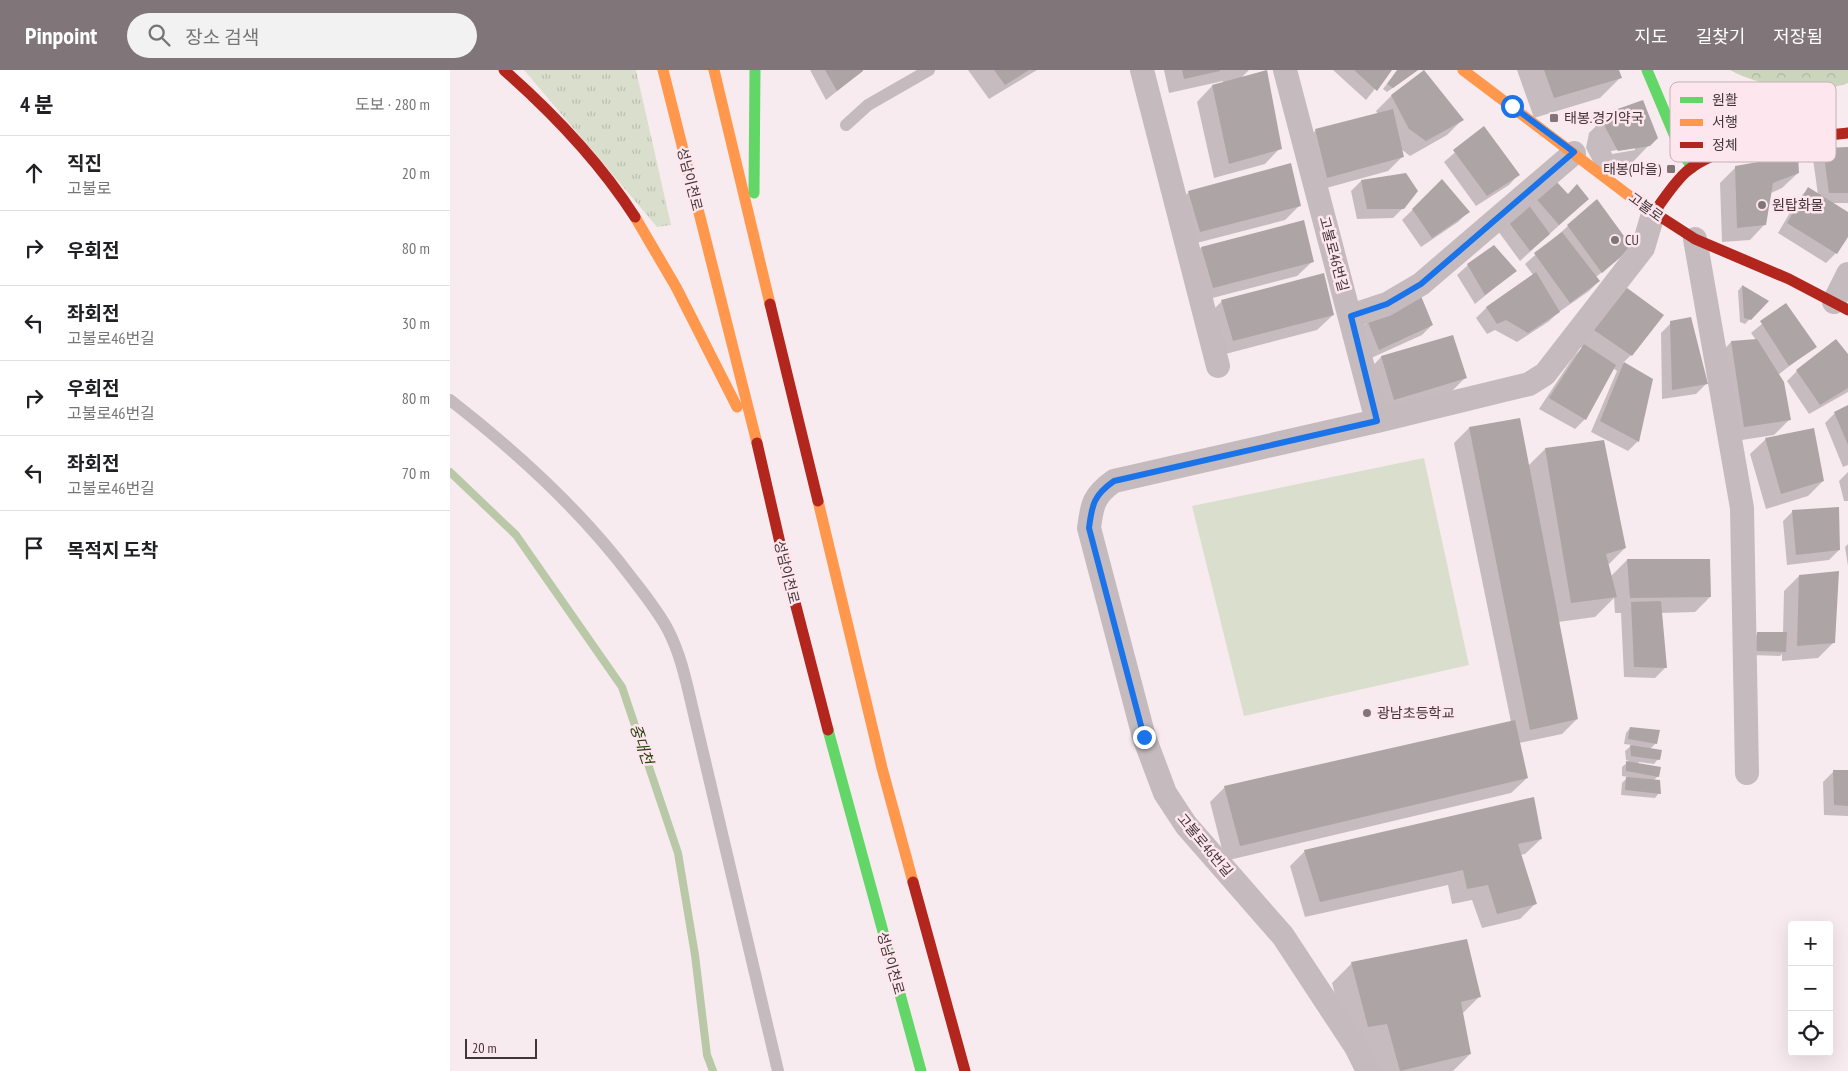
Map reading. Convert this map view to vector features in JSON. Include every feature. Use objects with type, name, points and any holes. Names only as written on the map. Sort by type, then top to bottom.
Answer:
[{"type":"main road","points":[[504,70],[547,108],[605,173],[652,244],[758,447]]},
{"type":"main road","name":"성남이천로","points":[[663,70],[758,447],[783,556],[861,855],[921,1071]]},
{"type":"main road","points":[[714,70],[882,768],[965,1071]]},
{"type":"main road","points":[[753,235],[755,70]]},
{"type":"main road","name":"고불로","points":[[1463,70],[1574,152],[1653,214],[1695,239],[1788,279],[1841,306]]},
{"type":"main road","points":[[1647,70],[1670,125]]},
{"type":"main road","points":[[1688,162],[1692,168]]},
{"type":"main road","points":[[1653,214],[1677,181],[1692,168],[1705,162]]},
{"type":"street","points":[[1142,70],[1218,366]]},
{"type":"street","name":"고불로46번길","points":[[1285,70],[1377,421],[1114,481],[1100,490],[1092,505],[1089,528],[1144,737],[1166,793],[1186,825],[1283,936],[1356,1047],[1368,1071]]},
{"type":"street","points":[[1351,316],[1387,304],[1421,284],[1574,152]]},
{"type":"street","points":[[1377,421],[1530,384],[1545,374],[1643,248],[1653,214]]},
{"type":"street","points":[[1695,239],[1742,508],[1747,773]]},
{"type":"street","points":[[1841,306],[1848,274]]},
{"type":"lane","points":[[846,126],[868,105],[928,70]]},
{"type":"lane","points":[[450,400],[512,449],[564,500],[611,550],[654,606],[668,631],[682,666],[692,706],[778,1071]]},
{"type":"green space","points":[[524,70],[636,70],[671,225],[657,227]]},
{"type":"green space","points":[[1730,70],[1848,70],[1848,83],[1836,87],[1836,82],[1761,82]]},
{"type":"green space","points":[[1424,458],[1469,665],[1244,716],[1192,506]]},
{"type":"building","points":[[825,70],[863,70],[863,71],[837,91]]},
{"type":"building","points":[[994,70],[1029,70],[1005,85]]},
{"type":"building","points":[[1182,70],[1220,70],[1220,71],[1184,79]]},
{"type":"building","points":[[1267,70],[1282,149],[1229,164],[1212,85]]},
{"type":"building","points":[[1354,70],[1392,70],[1377,91]]},
{"type":"building","points":[[1397,70],[1418,70],[1393,88],[1387,84]]},
{"type":"building","points":[[1424,70],[1464,120],[1426,141],[1409,129],[1391,95]]},
{"type":"building","points":[[1544,70],[1619,70],[1622,78],[1554,98]]},
{"type":"building","points":[[1643,100],[1658,138],[1650,146],[1618,151],[1605,127],[1609,112]]},
{"type":"building","points":[[1393,109],[1404,157],[1327,178],[1315,129]]},
{"type":"building","points":[[1484,126],[1520,175],[1487,196],[1453,150]]},
{"type":"building","points":[[1836,147],[1848,147],[1848,193],[1829,193],[1825,162],[1836,162]]},
{"type":"building","points":[[1758,162],[1798,162],[1799,173],[1773,183],[1766,225],[1737,228],[1735,166]]},
{"type":"building","points":[[1291,163],[1301,206],[1200,232],[1188,191]]},
{"type":"building","points":[[1406,173],[1418,191],[1404,209],[1367,209],[1361,180]]},
{"type":"building","points":[[1442,179],[1470,212],[1432,238],[1412,209]]},
{"type":"building","points":[[1554,179],[1568,194],[1577,184],[1589,199],[1559,225],[1533,195]]},
{"type":"building","points":[[1808,187],[1848,212],[1848,237],[1837,254],[1787,223]]},
{"type":"building","points":[[1597,199],[1632,247],[1602,273],[1567,225]]},
{"type":"building","points":[[1528,204],[1550,234],[1530,251],[1507,220]]},
{"type":"building","points":[[1304,220],[1314,262],[1213,288],[1201,247]]},
{"type":"building","points":[[1562,232],[1600,281],[1570,303],[1534,253]]},
{"type":"building","points":[[1494,245],[1517,271],[1485,295],[1467,264]]},
{"type":"building","points":[[1536,272],[1560,312],[1528,333],[1506,320],[1497,324],[1486,307]]},
{"type":"building","points":[[1324,273],[1334,315],[1233,341],[1221,300]]},
{"type":"building","points":[[1623,285],[1664,315],[1632,356],[1591,328]]},
{"type":"building","points":[[1742,285],[1769,301],[1751,320],[1744,318]]},
{"type":"building","points":[[1421,296],[1433,325],[1379,350],[1367,320]]},
{"type":"building","points":[[1786,303],[1817,347],[1789,366],[1760,321]]},
{"type":"building","points":[[1691,317],[1708,384],[1672,390],[1670,321]]},
{"type":"building","points":[[1453,335],[1467,378],[1394,400],[1381,356]]},
{"type":"building","points":[[1757,339],[1784,382],[1791,420],[1744,427],[1731,341]]},
{"type":"building","points":[[1836,339],[1848,354],[1848,388],[1820,405],[1796,370]]},
{"type":"building","points":[[1584,344],[1616,365],[1586,420],[1549,398]]},
{"type":"building","points":[[1624,362],[1653,379],[1639,442],[1600,421]]},
{"type":"building","points":[[1848,405],[1848,445],[1834,412]]},
{"type":"building","points":[[1520,418],[1578,719],[1530,730],[1469,427]]},
{"type":"building","points":[[1814,428],[1824,481],[1781,494],[1765,438]]},
{"type":"building","points":[[1604,440],[1626,548],[1606,554],[1617,597],[1571,603],[1545,448]]},
{"type":"building","points":[[1839,507],[1840,550],[1796,555],[1792,510]]},
{"type":"building","points":[[1627,559],[1710,559],[1711,597],[1630,598]]},
{"type":"building","points":[[1839,571],[1835,643],[1797,646],[1799,575]]},
{"type":"building","points":[[1661,601],[1667,668],[1634,667],[1631,602]]},
{"type":"building","points":[[1757,632],[1787,632],[1786,652],[1756,651]]},
{"type":"building","points":[[1515,720],[1528,778],[1240,846],[1224,786]]},
{"type":"building","points":[[1630,727],[1660,730],[1657,744],[1628,739]]},
{"type":"building","points":[[1630,745],[1662,750],[1660,760],[1631,756]]},
{"type":"building","points":[[1626,761],[1661,767],[1659,777],[1626,771]]},
{"type":"building","points":[[1833,770],[1848,770],[1848,806],[1834,805]]},
{"type":"building","points":[[1626,777],[1660,780],[1661,794],[1625,790]]},
{"type":"building","points":[[1534,797],[1542,839],[1518,844],[1537,904],[1497,914],[1488,885],[1467,889],[1463,870],[1320,902],[1304,850]]},
{"type":"building","points":[[1467,939],[1481,997],[1461,1002],[1471,1054],[1400,1071],[1387,1024],[1368,1027],[1351,962]]},
{"type":"waterway","name":"중대천","points":[[450,472],[516,535],[622,687],[678,853],[695,955],[707,1055],[713,1071]]},
{"type":"traffic: fast","points":[[754,193],[755,70]]},
{"type":"traffic: fast","points":[[1647,70],[1670,125]]},
{"type":"traffic: fast","points":[[1688,162],[1692,168]]},
{"type":"traffic: fast","points":[[828,730],[921,1071]]},
{"type":"traffic: slow","points":[[663,70],[757,443]]},
{"type":"traffic: slow","points":[[714,70],[770,304]]},
{"type":"traffic: slow","points":[[1463,70],[1636,201]]},
{"type":"traffic: slow","points":[[635,217],[676,287],[737,407]]},
{"type":"traffic: slow","points":[[818,501],[882,768],[913,882]]},
{"type":"traffic: jam","points":[[504,70],[575,139],[591,157],[635,217]]},
{"type":"traffic: jam","points":[[1836,134],[1848,133]]},
{"type":"traffic: jam","points":[[1653,214],[1672,187],[1686,172],[1701,162]]},
{"type":"traffic: jam","points":[[1636,201],[1695,239],[1789,279],[1848,310]]},
{"type":"traffic: jam","points":[[770,304],[818,501]]},
{"type":"traffic: jam","points":[[757,443],[783,556],[828,730]]},
{"type":"traffic: jam","points":[[913,882],[965,1071]]},
{"type":"place","name":"태봉.경기약국","points":[[1554,118]]},
{"type":"place","name":"태봉(마을)","points":[[1671,169]]},
{"type":"place","name":"원탑화물","points":[[1762,205]]},
{"type":"place","name":"CU","points":[[1615,240]]},
{"type":"place","name":"광남초등학교","points":[[1367,713]]},
{"type":"route","points":[[1144,737],[1089,528],[1092,505],[1100,490],[1114,481],[1377,421],[1351,316],[1387,304],[1421,284],[1574,152],[1512,106]]}]
